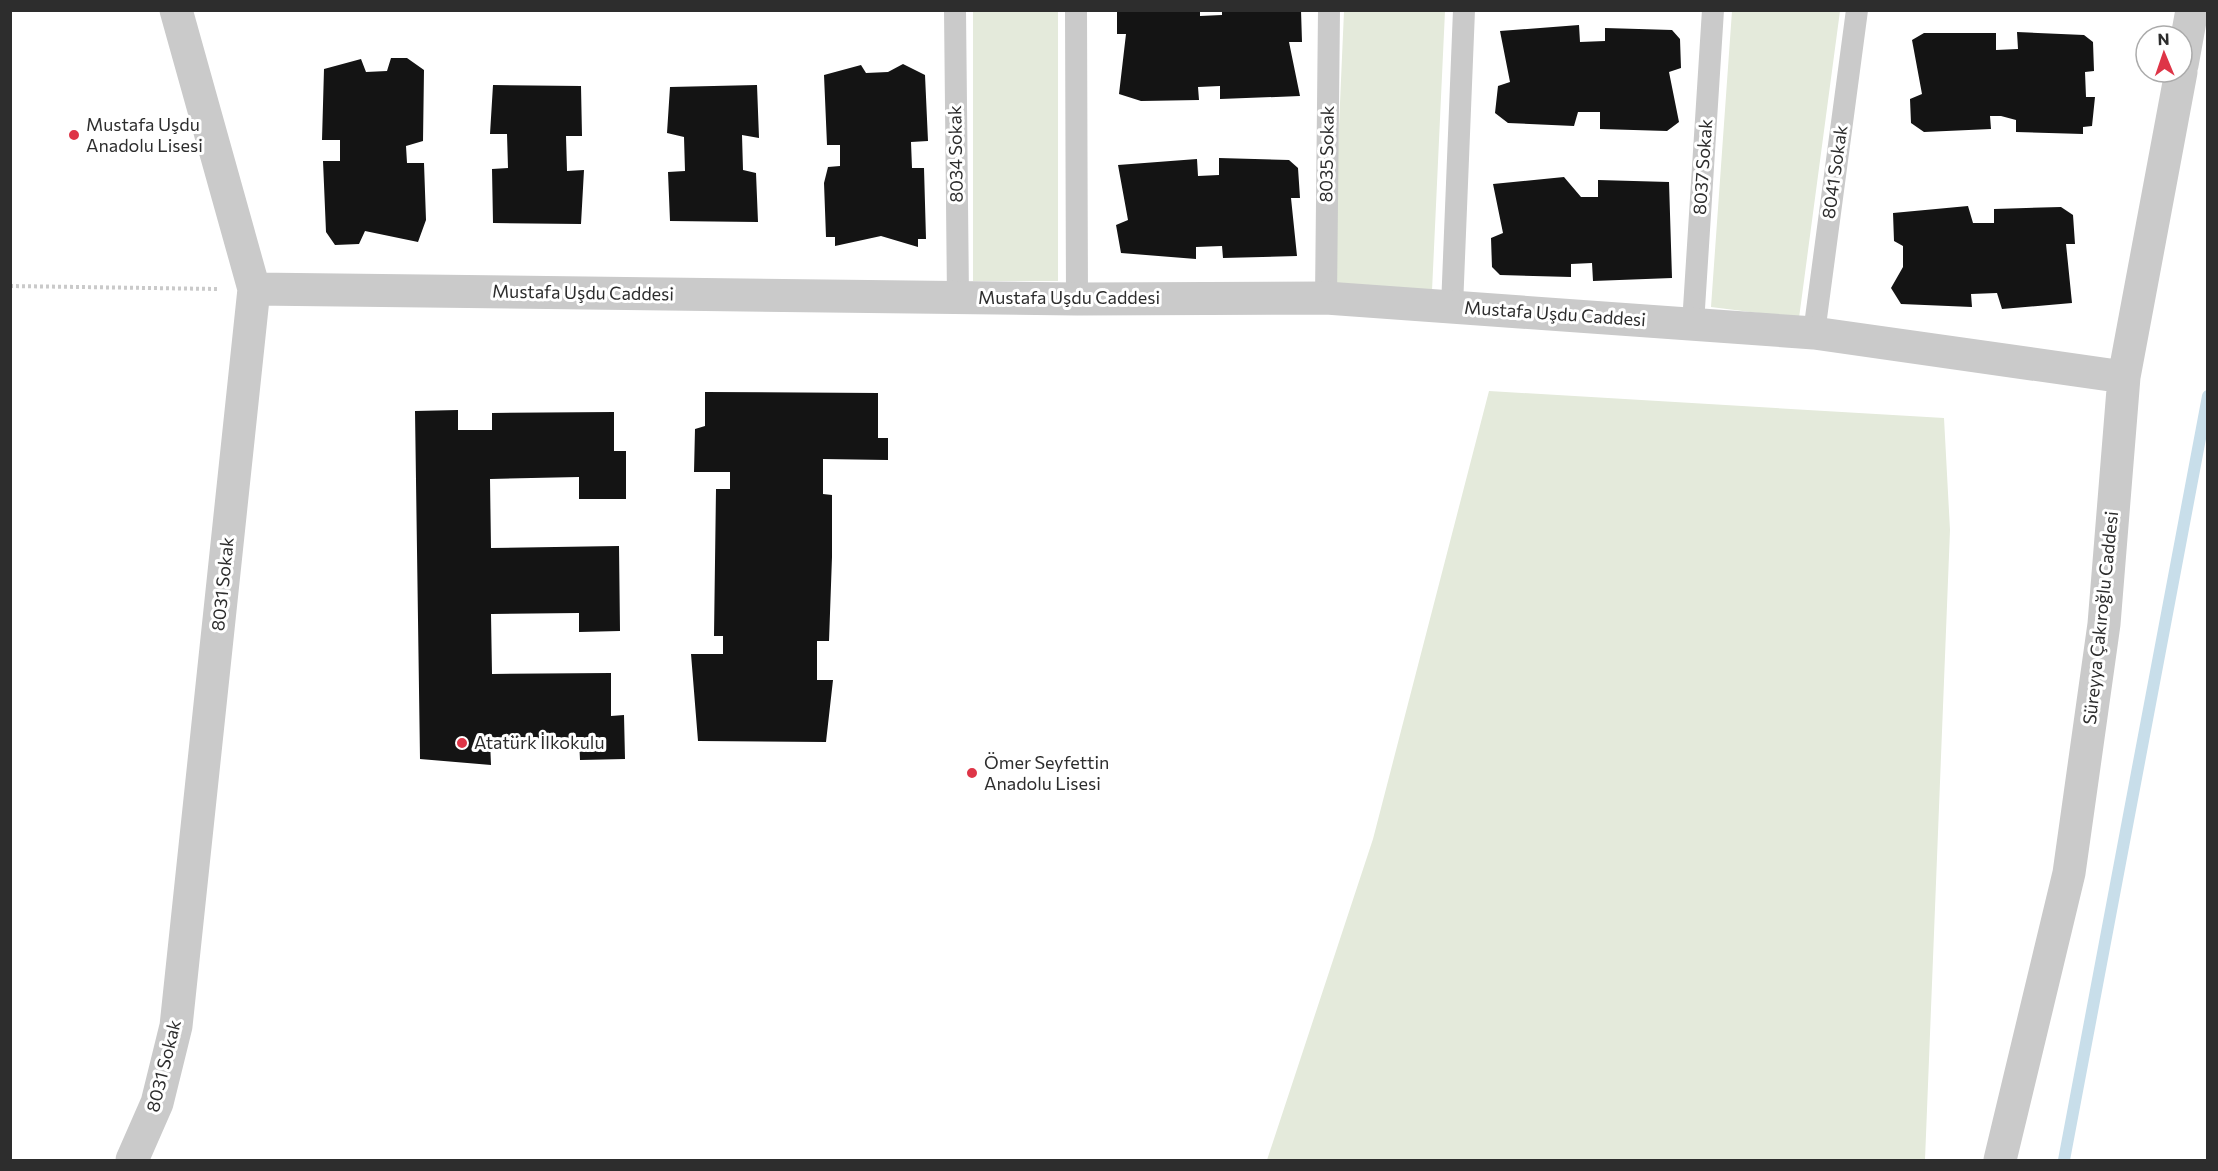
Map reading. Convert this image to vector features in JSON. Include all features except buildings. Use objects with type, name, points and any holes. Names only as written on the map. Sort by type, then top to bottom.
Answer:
[{"type":"street","name":"8031 Sokak","points":[[132,1161],[157,1103],[176,1026],[255,289],[176,10]]},
{"type":"street","name":"Süreyya Çakıroğlu Caddesi","points":[[2000,1161],[2069,873],[2104,624],[2124,377],[2179,84]]},
{"type":"street","name":"Mustafa Uşdu Caddesi","points":[[255,289],[958,298],[1326,298],[1814,333],[2124,377]]},
{"type":"lane","name":"8034 Sokak","points":[[955,10],[958,298]]},
{"type":"lane","points":[[1076,10],[1077,299]]},
{"type":"lane","name":"8035 Sokak","points":[[1326,298],[1329,10]]},
{"type":"lane","points":[[1452,307],[1464,10]]},
{"type":"lane","name":"8037 Sokak","points":[[1693,324],[1713,10]]},
{"type":"lane","name":"8041 Sokak","points":[[1814,333],[1857,10]]},
{"type":"path","points":[[10,286],[255,289]]},
{"type":"green space","points":[[973,11],[1058,11],[1058,281],[973,281]]},
{"type":"green space","points":[[1344,11],[1445,11],[1432,291],[1332,287]]},
{"type":"green space","points":[[1732,11],[1840,11],[1799,318],[1711,307]]},
{"type":"green space","points":[[1489,391],[1944,418],[1950,530],[1925,1160],[1267,1160],[1373,839]]},
{"type":"waterway","points":[[2064,1160],[2208,396]]},
{"type":"place","name":"Mustafa Uşdu Anadolu Lisesi","points":[[74,135]]},
{"type":"place","name":"Atatürk İlkokulu","points":[[462,743]]},
{"type":"place","name":"Ömer Seyfettin Anadolu Lisesi","points":[[972,773]]}]
